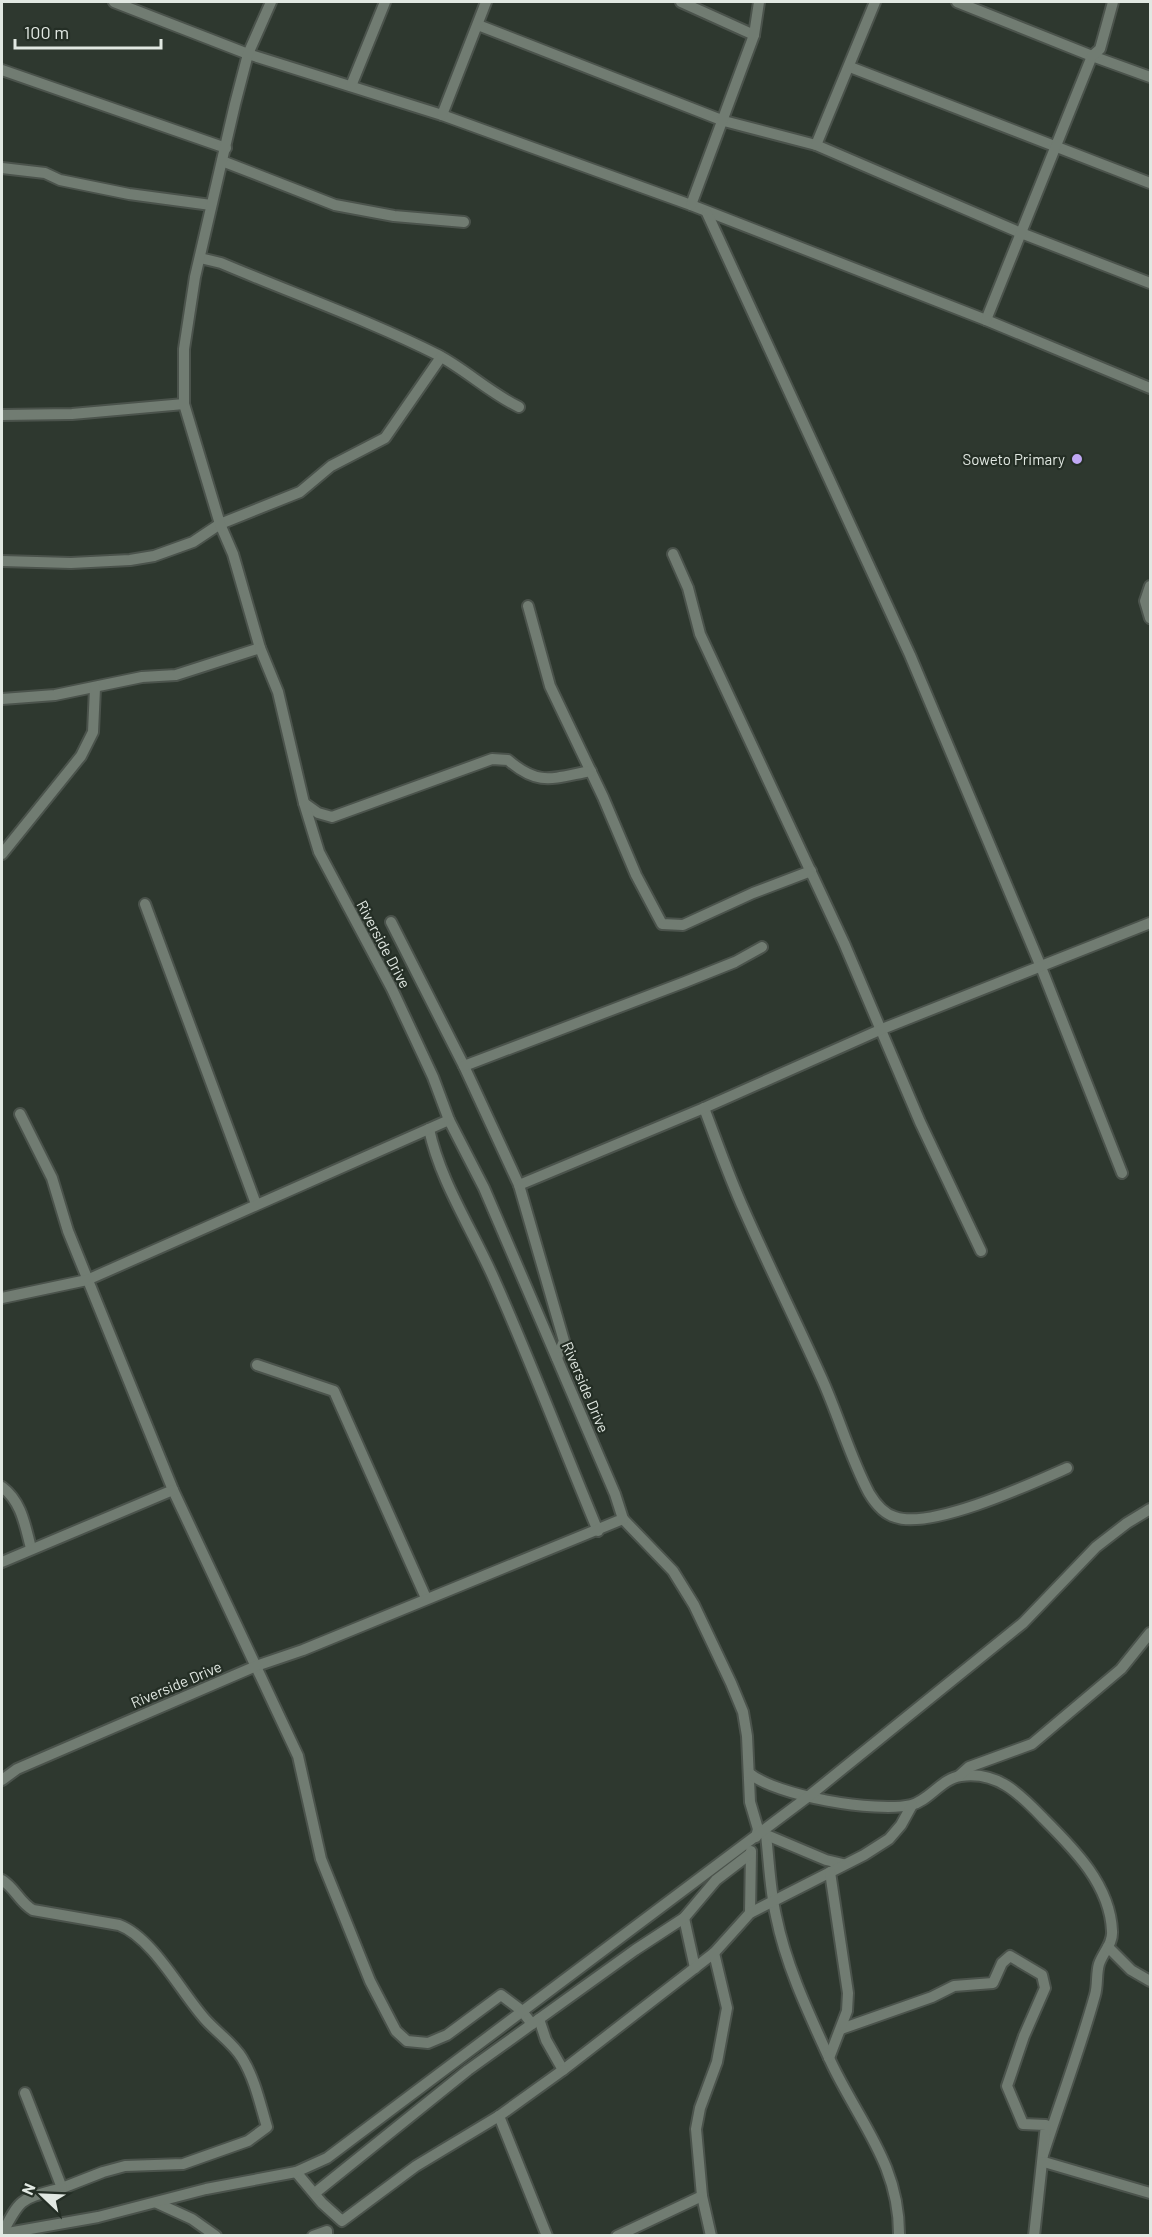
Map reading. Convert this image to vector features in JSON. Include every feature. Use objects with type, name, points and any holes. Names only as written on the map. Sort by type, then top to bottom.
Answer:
[{"type":"street","points":[[114,2],[248,54],[442,115],[691,205],[986,320],[1150,388]]},
{"type":"street","name":"Riverside Drive","points":[[2,1780],[17,1769],[256,1666],[303,1650],[426,1598],[598,1531],[623,1518],[615,1494],[484,1188],[449,1120],[433,1077],[392,989],[319,852],[304,803],[278,692],[268,662],[260,648],[233,554],[220,524],[184,404],[184,349],[211,205],[248,54],[271,2]]},
{"type":"street","points":[[351,87],[386,2]]},
{"type":"street","points":[[442,115],[486,2]]},
{"type":"street","points":[[681,2],[754,35]]},
{"type":"street","points":[[691,205],[754,35],[759,2]]},
{"type":"street","points":[[816,145],[875,2]]},
{"type":"street","points":[[957,2],[1092,56],[1150,76]]},
{"type":"street","points":[[986,320],[1092,56],[1100,49],[1113,2]]},
{"type":"street","points":[[478,25],[724,121],[816,145],[1021,233],[1150,283]]},
{"type":"street","points":[[850,67],[1150,183]]},
{"type":"street","points":[[2,70],[226,148]]},
{"type":"street","points":[[222,160],[335,206],[394,216],[464,222]]},
{"type":"street","points":[[2,168],[45,173],[60,180],[129,194],[211,205]]},
{"type":"street","points":[[707,213],[910,655],[1041,967],[1122,1173]]},
{"type":"street","points":[[200,258],[221,263],[381,328],[441,357],[501,398],[519,407]]},
{"type":"street","points":[[2,561],[71,563],[130,560],[154,556],[193,542],[220,524],[300,492],[330,466],[385,438],[441,357]]},
{"type":"street","points":[[2,415],[72,414],[184,404]]},
{"type":"street","points":[[673,554],[688,588],[700,634],[812,872],[882,1029],[920,1122],[981,1251]]},
{"type":"street","points":[[1150,586],[1145,601],[1150,618]]},
{"type":"street","points":[[528,606],[550,686],[591,771],[636,875],[662,924],[683,925],[753,893],[812,872]]},
{"type":"street","points":[[2,699],[55,695],[142,677],[176,675],[260,648]]},
{"type":"street","points":[[2,854],[81,756],[93,732],[95,688]]},
{"type":"street","points":[[304,803],[318,813],[332,817],[492,759],[508,760],[522,772],[541,780],[591,771]]},
{"type":"street","points":[[146,904],[256,1204]]},
{"type":"street","points":[[391,922],[464,1066],[519,1185],[564,1341],[557,1358]]},
{"type":"street","points":[[519,1185],[704,1108],[882,1029],[1150,923]]},
{"type":"street","points":[[464,1066],[685,982],[735,962],[762,947]]},
{"type":"street","points":[[704,1108],[743,1209],[822,1380],[870,1495],[884,1512],[896,1518],[915,1520],[941,1516],[1029,1485],[1067,1468]]},
{"type":"street","points":[[20,1114],[52,1178],[68,1232],[173,1490],[298,1756],[321,1859],[370,1981],[396,2031],[407,2041],[428,2043],[447,2035],[499,1995],[507,1997],[536,2022],[563,2070]]},
{"type":"street","points":[[2,1298],[87,1280],[449,1120]]},
{"type":"street","points":[[429,1129],[443,1174],[508,1312],[598,1531]]},
{"type":"street","points":[[257,1365],[334,1391],[426,1598]]},
{"type":"street","points":[[2,1487],[13,1495],[22,1515],[31,1548]]},
{"type":"street","points":[[2,1562],[173,1490]]},
{"type":"street","points":[[2,2234],[98,2217],[206,2189],[296,2172],[327,2158],[521,2010],[761,1834],[1023,1623],[1096,1547],[1150,1509]]},
{"type":"street","points":[[623,1518],[673,1571],[694,1605],[743,1712],[750,1802],[761,1834],[774,1902],[791,1968],[829,2058],[892,2179],[897,2202],[899,2235]]},
{"type":"street","points":[[749,1773],[770,1787],[809,1796],[884,1807],[912,1805],[969,1767],[1032,1744],[1121,1669],[1150,1633]]},
{"type":"street","points":[[958,1776],[984,1774],[994,1778],[1034,1808],[1090,1869],[1101,1889],[1112,1930],[1108,1947],[1098,1965],[1095,1993],[1043,2159]]},
{"type":"street","points":[[296,2172],[322,2203],[342,2221],[416,2166],[499,2116],[563,2070],[714,1953],[750,1913],[864,1855],[888,1839],[901,1826],[912,1805]]},
{"type":"street","points":[[315,2193],[455,2080],[625,1956],[684,1918],[716,1880],[750,1854],[761,1834]]},
{"type":"street","points":[[761,1834],[825,1860],[843,1864]]},
{"type":"street","points":[[750,1854],[750,1913]]},
{"type":"street","points":[[829,2058],[847,2011],[848,1986],[830,1872]]},
{"type":"street","points":[[2,1880],[15,1889],[28,1907],[33,1910],[119,1925],[137,1934],[180,1984],[202,2017],[242,2057],[254,2084],[267,2127],[248,2141],[183,2164],[125,2166],[25,2198],[16,2205],[2,2234]]},
{"type":"street","points":[[684,1918],[695,1968]]},
{"type":"street","points":[[1108,1947],[1131,1970],[1150,1981]]},
{"type":"street","points":[[711,2235],[702,2196],[697,2151],[698,2118],[717,2062],[727,2008],[714,1953]]},
{"type":"street","points":[[841,2029],[932,1997],[954,1986],[993,1983],[1002,1963],[1010,1956],[1042,1975],[1045,1988],[1024,2036],[1007,2086],[1023,2124],[1046,2126],[1034,2235]]},
{"type":"street","points":[[25,2093],[62,2188]]},
{"type":"street","points":[[499,2116],[547,2235]]},
{"type":"street","points":[[1043,2159],[1150,2193]]},
{"type":"street","points":[[617,2235],[702,2196]]},
{"type":"street","points":[[158,2203],[192,2219],[216,2235]]},
{"type":"street","points":[[313,2235],[327,2231],[327,2235]]},
{"type":"place","name":"Soweto Primary","points":[[1077,459]]}]
